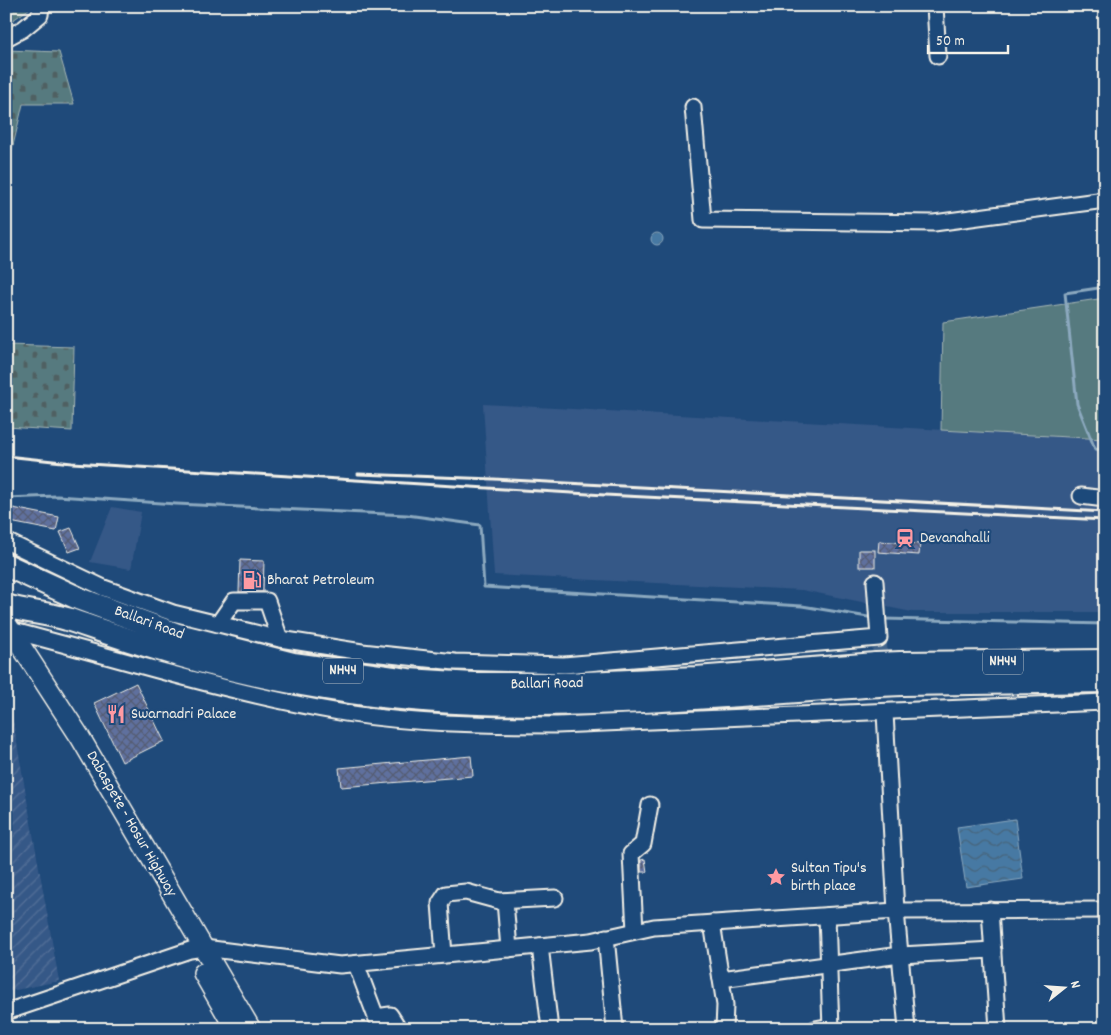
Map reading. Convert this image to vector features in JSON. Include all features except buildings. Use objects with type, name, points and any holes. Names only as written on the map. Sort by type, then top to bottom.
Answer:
[{"type":"highway","name":"Ballari Road","points":[[6,565],[80,599],[178,635],[293,664],[408,680],[473,684],[564,674],[696,678],[878,675],[1105,661]]},
{"type":"highway","name":"Ballari Road","points":[[6,606],[65,619],[140,644],[206,662],[350,692],[403,698],[476,703],[566,704],[878,675]]},
{"type":"highway","name":"Ballari Road","points":[[902,674],[1105,681]]},
{"type":"main road","name":"Dabaspete - Hosur Highway","points":[[7,632],[80,737],[197,949],[235,1029]]},
{"type":"main road","name":"Dabaspete - Hosur Highway","points":[[197,949],[251,1029]]},
{"type":"street","points":[[6,38],[23,29],[40,14],[41,6]]},
{"type":"street","points":[[935,6],[938,56]]},
{"type":"street","points":[[693,107],[703,220],[934,223],[1105,200]]},
{"type":"street","points":[[1082,496],[1105,499]]},
{"type":"street","points":[[6,541],[104,588],[173,613],[280,639],[362,652],[564,674],[878,625],[875,582]]},
{"type":"street","points":[[218,624],[234,601],[267,602],[280,639]]},
{"type":"street","points":[[7,632],[280,701],[402,720],[485,725],[557,726],[1105,702]]},
{"type":"street","points":[[885,713],[896,911],[907,1029]]},
{"type":"street","points":[[635,931],[631,854],[643,844],[650,805]]},
{"type":"street","points":[[444,955],[440,903],[446,894],[466,892],[505,901],[555,898]]},
{"type":"street","points":[[505,901],[509,949]]},
{"type":"street","points":[[990,910],[998,1029]]},
{"type":"street","points":[[6,1012],[197,949],[340,965],[540,946],[606,937],[654,927],[896,911],[1105,910]]},
{"type":"street","points":[[815,1029],[831,1027],[827,916]]},
{"type":"street","points":[[712,923],[725,1005],[724,1029]]},
{"type":"street","points":[[606,937],[615,1029]]},
{"type":"street","points":[[540,946],[550,1029]]},
{"type":"street","points":[[721,979],[829,963],[900,955],[993,950]]},
{"type":"street","points":[[356,964],[376,1017],[390,1015],[399,1029]]},
{"type":"shaded area","points":[[483,404],[1105,439],[1105,612],[912,612],[802,590],[494,575]]},
{"type":"shaded area","points":[[112,507],[141,512],[131,569],[90,562]]},
{"type":"shaded area","points":[[6,703],[12,715],[59,981],[6,992]]},
{"type":"green space","points":[[6,6],[33,6],[6,25]]},
{"type":"green space","points":[[6,50],[59,52],[74,104],[23,104],[9,162],[6,162]]},
{"type":"green space","points":[[1105,298],[1105,439],[941,430],[943,322]]},
{"type":"green space","points":[[6,345],[74,347],[72,431],[6,427]]},
{"type":"water","points":[[655,233],[659,233],[663,239],[659,245],[655,245],[651,241],[651,237]]},
{"type":"water","points":[[1015,819],[1023,879],[966,887],[957,827]]},
{"type":"waterway","points":[[1105,287],[1065,293],[1077,404],[1095,449],[1105,450]]},
{"type":"waterway","points":[[6,498],[57,496],[176,504],[407,515],[480,525],[484,587],[802,606],[874,618]]},
{"type":"waterway","points":[[883,619],[1105,624]]},
{"type":"tunnel","points":[[879,638],[885,713]]},
{"type":"railway","points":[[6,456],[72,463],[605,495],[1105,520]]},
{"type":"railway","points":[[358,474],[494,479],[1105,512]]},
{"type":"place","name":"Devanahalli","points":[[905,538]]},
{"type":"place","name":"Bharat Petroleum","points":[[252,580]]},
{"type":"place","name":"Swarnadri Palace","points":[[116,714]]},
{"type":"place","name":"Sultan Tipu's birth place","points":[[776,877]]}]
